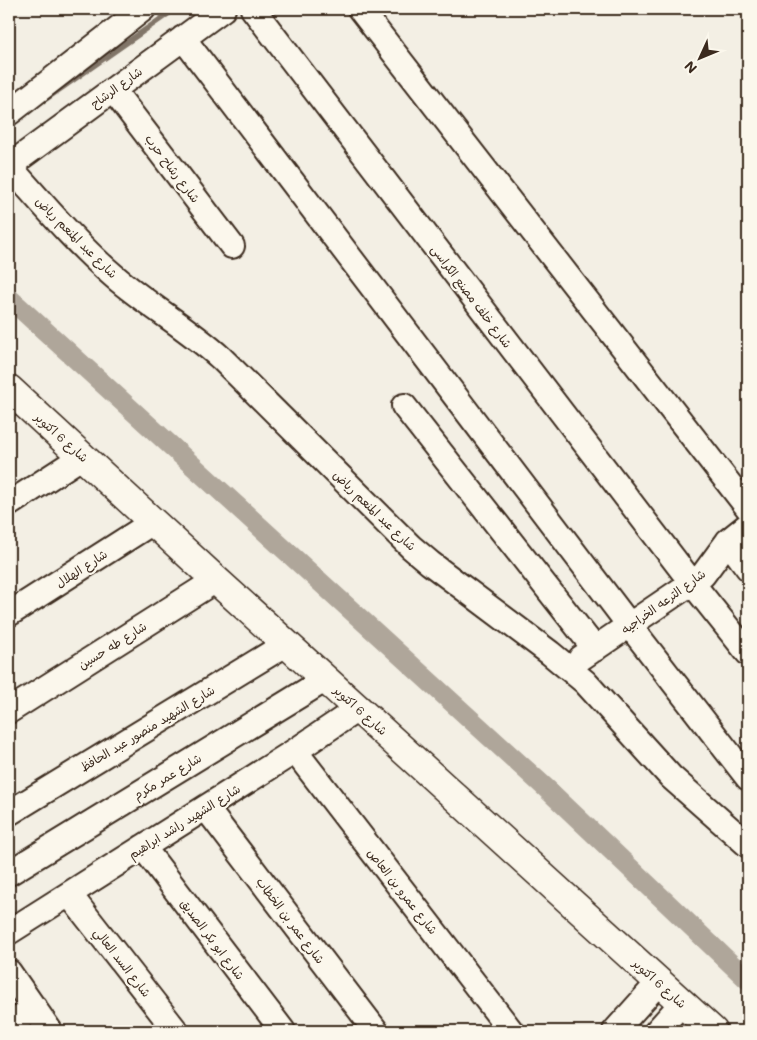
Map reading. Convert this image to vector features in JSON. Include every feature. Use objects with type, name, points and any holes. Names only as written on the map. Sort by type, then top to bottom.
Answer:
[{"type":"main road","name":"شارع 6 اكتوبر","points":[[9,389],[286,644],[359,708],[713,1031]]},
{"type":"street","points":[[9,113],[143,9]]},
{"type":"street","name":"شارع الرشاح","points":[[9,166],[223,9]]},
{"type":"street","name":"شارع خلف مصنع الكراسى","points":[[253,9],[692,583],[748,653]]},
{"type":"street","points":[[360,9],[748,508]]},
{"type":"street","points":[[183,38],[630,626],[748,778]]},
{"type":"street","name":"شارع رشاح حرب","points":[[113,90],[232,246]]},
{"type":"street","name":"شارع عبد المنعم رياض","points":[[9,166],[95,258],[131,290],[176,321],[206,345],[411,547],[567,667],[601,699],[671,777],[748,845]]},
{"type":"street","points":[[404,406],[595,649]]},
{"type":"street","points":[[9,504],[83,456]]},
{"type":"street","name":"شارع الهلال","points":[[9,614],[153,522]]},
{"type":"street","name":"شارع الترعه الخراجيه","points":[[567,667],[692,583],[711,566],[741,554],[748,524]]},
{"type":"street","name":"شارع طه حسين","points":[[9,711],[216,580]]},
{"type":"street","name":"شارع الشهيد منصور عبد الحافظ","points":[[9,813],[286,644]]},
{"type":"street","name":"شارع عمر مكرم","points":[[9,872],[326,679]]},
{"type":"street","name":"شارع الشهيد راشد ابراهيم","points":[[9,932],[206,808],[359,708]]},
{"type":"street","name":"شارع عمرو بن العاص","points":[[295,751],[511,1031]]},
{"type":"street","name":"شارع عمر بن الخطاب","points":[[206,808],[376,1031]]},
{"type":"street","name":"شارع ابو بكر الصديق","points":[[143,847],[283,1031]]},
{"type":"street","name":"شارع السد العالي","points":[[69,894],[176,1031]]},
{"type":"street","points":[[9,972],[50,1031]]},
{"type":"street","points":[[615,1031],[659,982]]},
{"type":"street","points":[[657,1031],[682,1003]]},
{"type":"street","points":[[9,1025],[35,1008]]},
{"type":"waterway","points":[[46,99],[175,9]]},
{"type":"waterway","points":[[9,298],[547,789],[748,980]]}]
